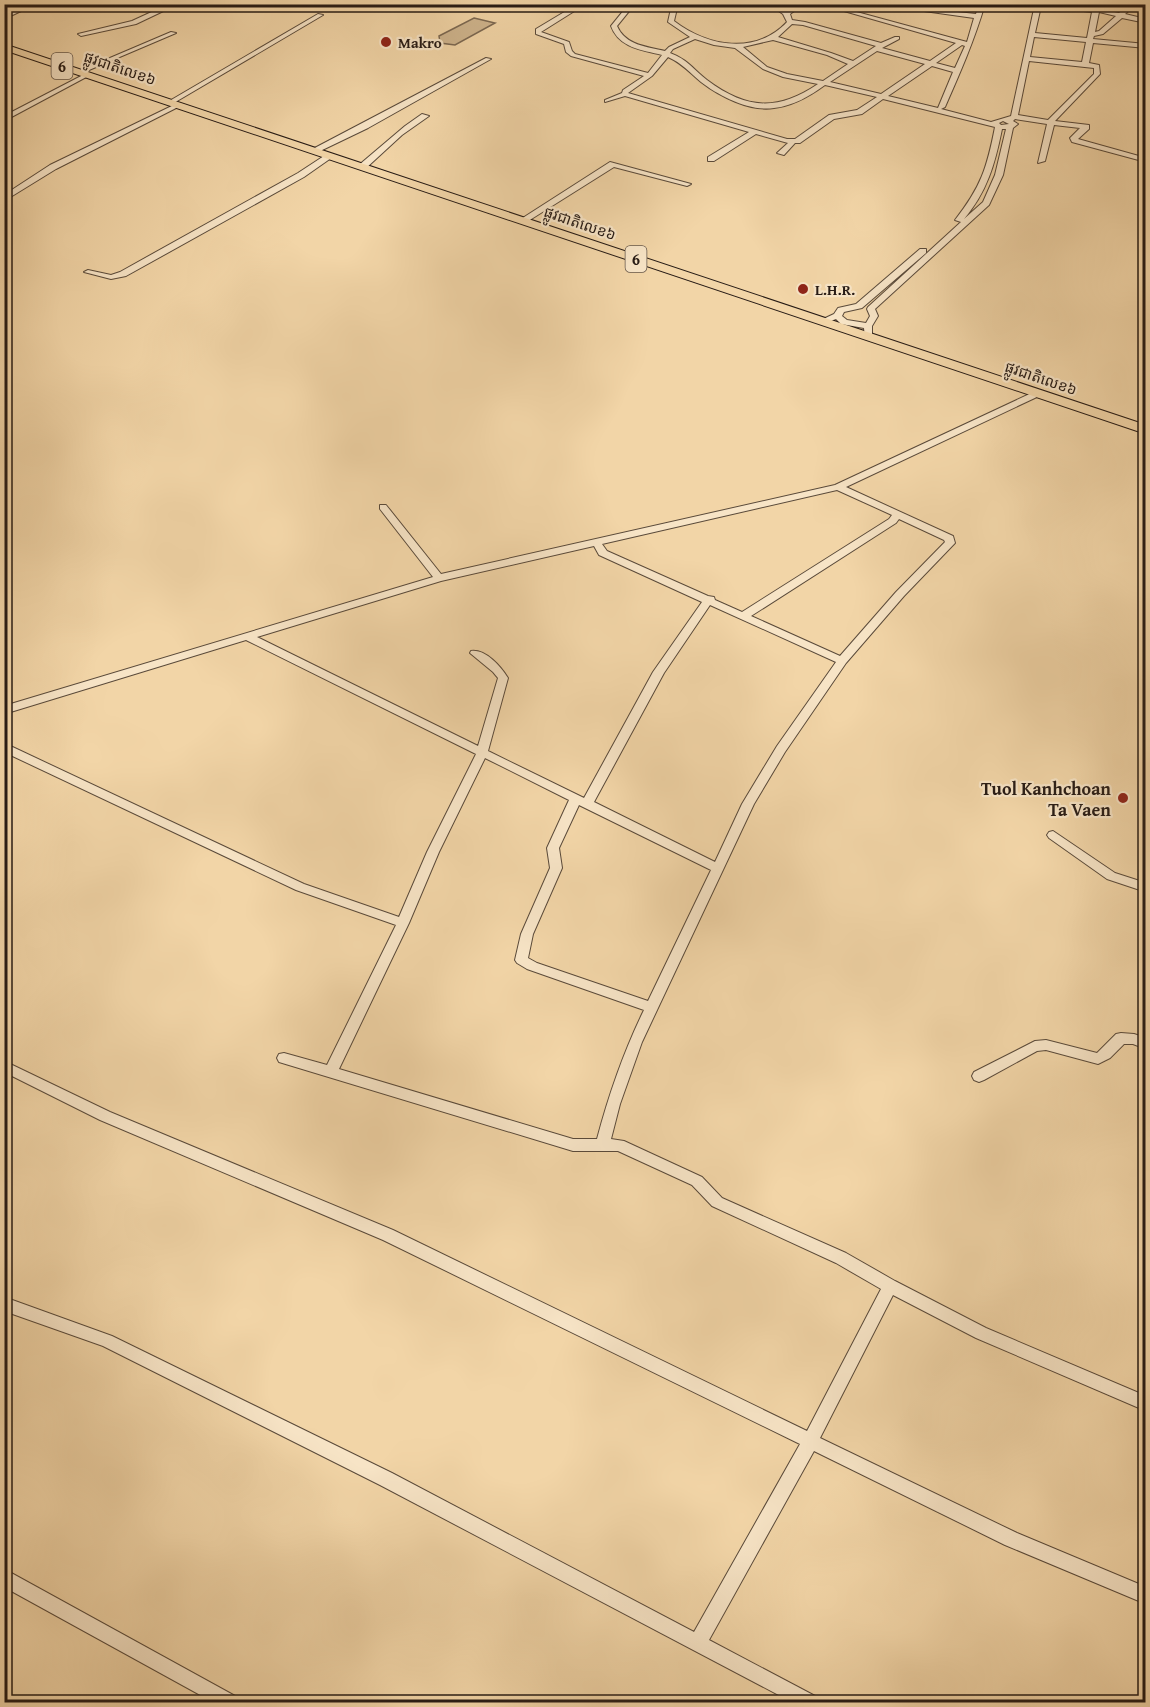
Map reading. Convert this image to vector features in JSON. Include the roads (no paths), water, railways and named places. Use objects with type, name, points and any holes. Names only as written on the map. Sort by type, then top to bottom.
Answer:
[{"type":"highway","name":"ផ្លូវជាតិលេខ៦","points":[[4,47],[824,321],[868,332],[1036,394],[1146,430]]},
{"type":"street","points":[[4,17],[33,4]]},
{"type":"street","points":[[81,34],[134,23],[175,4]]},
{"type":"street","points":[[298,4],[330,9]]},
{"type":"street","points":[[576,4],[574,9],[538,30],[538,33],[567,43],[569,52],[573,55],[650,75]]},
{"type":"street","points":[[626,4],[627,10],[614,26],[615,33],[626,42],[685,61],[701,79],[723,93],[763,106],[774,107],[789,100],[804,97],[880,47],[897,39]]},
{"type":"street","points":[[675,4],[671,22],[680,31],[693,38],[738,47],[773,38],[785,30],[790,22]]},
{"type":"street","points":[[771,4],[786,13],[790,22]]},
{"type":"street","points":[[786,13],[801,4]]},
{"type":"street","points":[[941,107],[969,45],[982,4]]},
{"type":"street","points":[[837,316],[844,322],[868,332],[874,315],[871,309],[986,204],[999,175],[1028,59],[1039,4],[1097,7],[1146,21]]},
{"type":"street","points":[[1091,38],[1101,33],[1133,4]]},
{"type":"street","points":[[913,29],[921,7],[977,16]]},
{"type":"street","points":[[1085,65],[1097,7]]},
{"type":"street","points":[[840,9],[858,11],[953,39],[959,44],[969,45]]},
{"type":"street","points":[[4,199],[53,167],[174,104],[320,15]]},
{"type":"street","points":[[790,22],[803,23],[876,43],[880,47],[958,71]]},
{"type":"street","points":[[4,119],[84,74],[173,33]]},
{"type":"street","points":[[1101,33],[1146,45]]},
{"type":"street","points":[[1032,35],[1091,38],[1146,45]]},
{"type":"street","points":[[607,101],[625,93],[650,75],[671,48],[693,38]]},
{"type":"street","points":[[773,38],[829,54],[854,64]]},
{"type":"street","points":[[625,93],[792,142],[832,117],[859,112],[929,62],[959,44]]},
{"type":"street","points":[[747,45],[770,65],[789,74],[941,107],[997,124]]},
{"type":"street","points":[[738,47],[765,68],[785,76],[828,82]]},
{"type":"street","points":[[313,151],[365,126],[488,59]]},
{"type":"street","points":[[1028,59],[1097,66],[1097,74],[1051,121],[1041,161]]},
{"type":"street","points":[[884,95],[997,124],[1011,121],[1051,121],[1086,126],[1074,138],[1075,140],[1146,160]]},
{"type":"street","points":[[362,167],[382,152],[402,129],[425,116]]},
{"type":"street","points":[[824,321],[837,316],[841,310],[859,306],[959,220],[976,201],[989,175],[997,124]]},
{"type":"street","points":[[711,159],[754,132]]},
{"type":"street","points":[[781,153],[792,142]]},
{"type":"street","points":[[88,272],[111,277],[123,274],[301,175],[330,156]]},
{"type":"street","points":[[522,221],[613,164],[687,184]]},
{"type":"street","points":[[976,201],[986,204]]},
{"type":"street","points":[[4,710],[439,578],[838,488],[1036,394]]},
{"type":"street","points":[[603,1145],[613,1104],[627,1063],[651,1007],[748,804],[842,661],[900,594],[950,543],[949,538],[838,488]]},
{"type":"street","points":[[383,507],[439,578]]},
{"type":"street","points":[[743,616],[893,521],[897,515]]},
{"type":"street","points":[[597,543],[603,553],[710,599],[842,661]]},
{"type":"street","points":[[651,1007],[532,966],[521,960],[527,934],[556,868],[553,848],[686,627],[710,599]]},
{"type":"street","points":[[246,636],[717,868]]},
{"type":"street","points":[[331,1071],[482,753],[503,678],[497,669],[475,653]]},
{"type":"street","points":[[4,747],[300,887],[403,923]]},
{"type":"street","points":[[1053,835],[1111,876],[1146,888]]},
{"type":"street","points":[[979,1076],[1035,1046],[1046,1045],[1098,1059],[1113,1050],[1115,1043],[1121,1038],[1134,1039],[1146,1044]]},
{"type":"street","points":[[284,1058],[573,1145],[619,1145],[697,1181],[717,1202],[841,1258],[981,1333],[1146,1404]]},
{"type":"street","points":[[4,1066],[105,1116],[388,1235],[1011,1539],[1146,1596]]},
{"type":"street","points":[[698,1643],[811,1440],[890,1286]]},
{"type":"street","points":[[4,1304],[107,1341],[154,1364],[386,1479],[809,1702]]},
{"type":"street","points":[[4,1577],[229,1702]]},
{"type":"place","name":"Makro","points":[[386,42]]},
{"type":"place","name":"L.H.R.","points":[[803,289]]},
{"type":"place","name":"Tuol Kanhchoan Ta Vaen","points":[[1123,798]]}]
